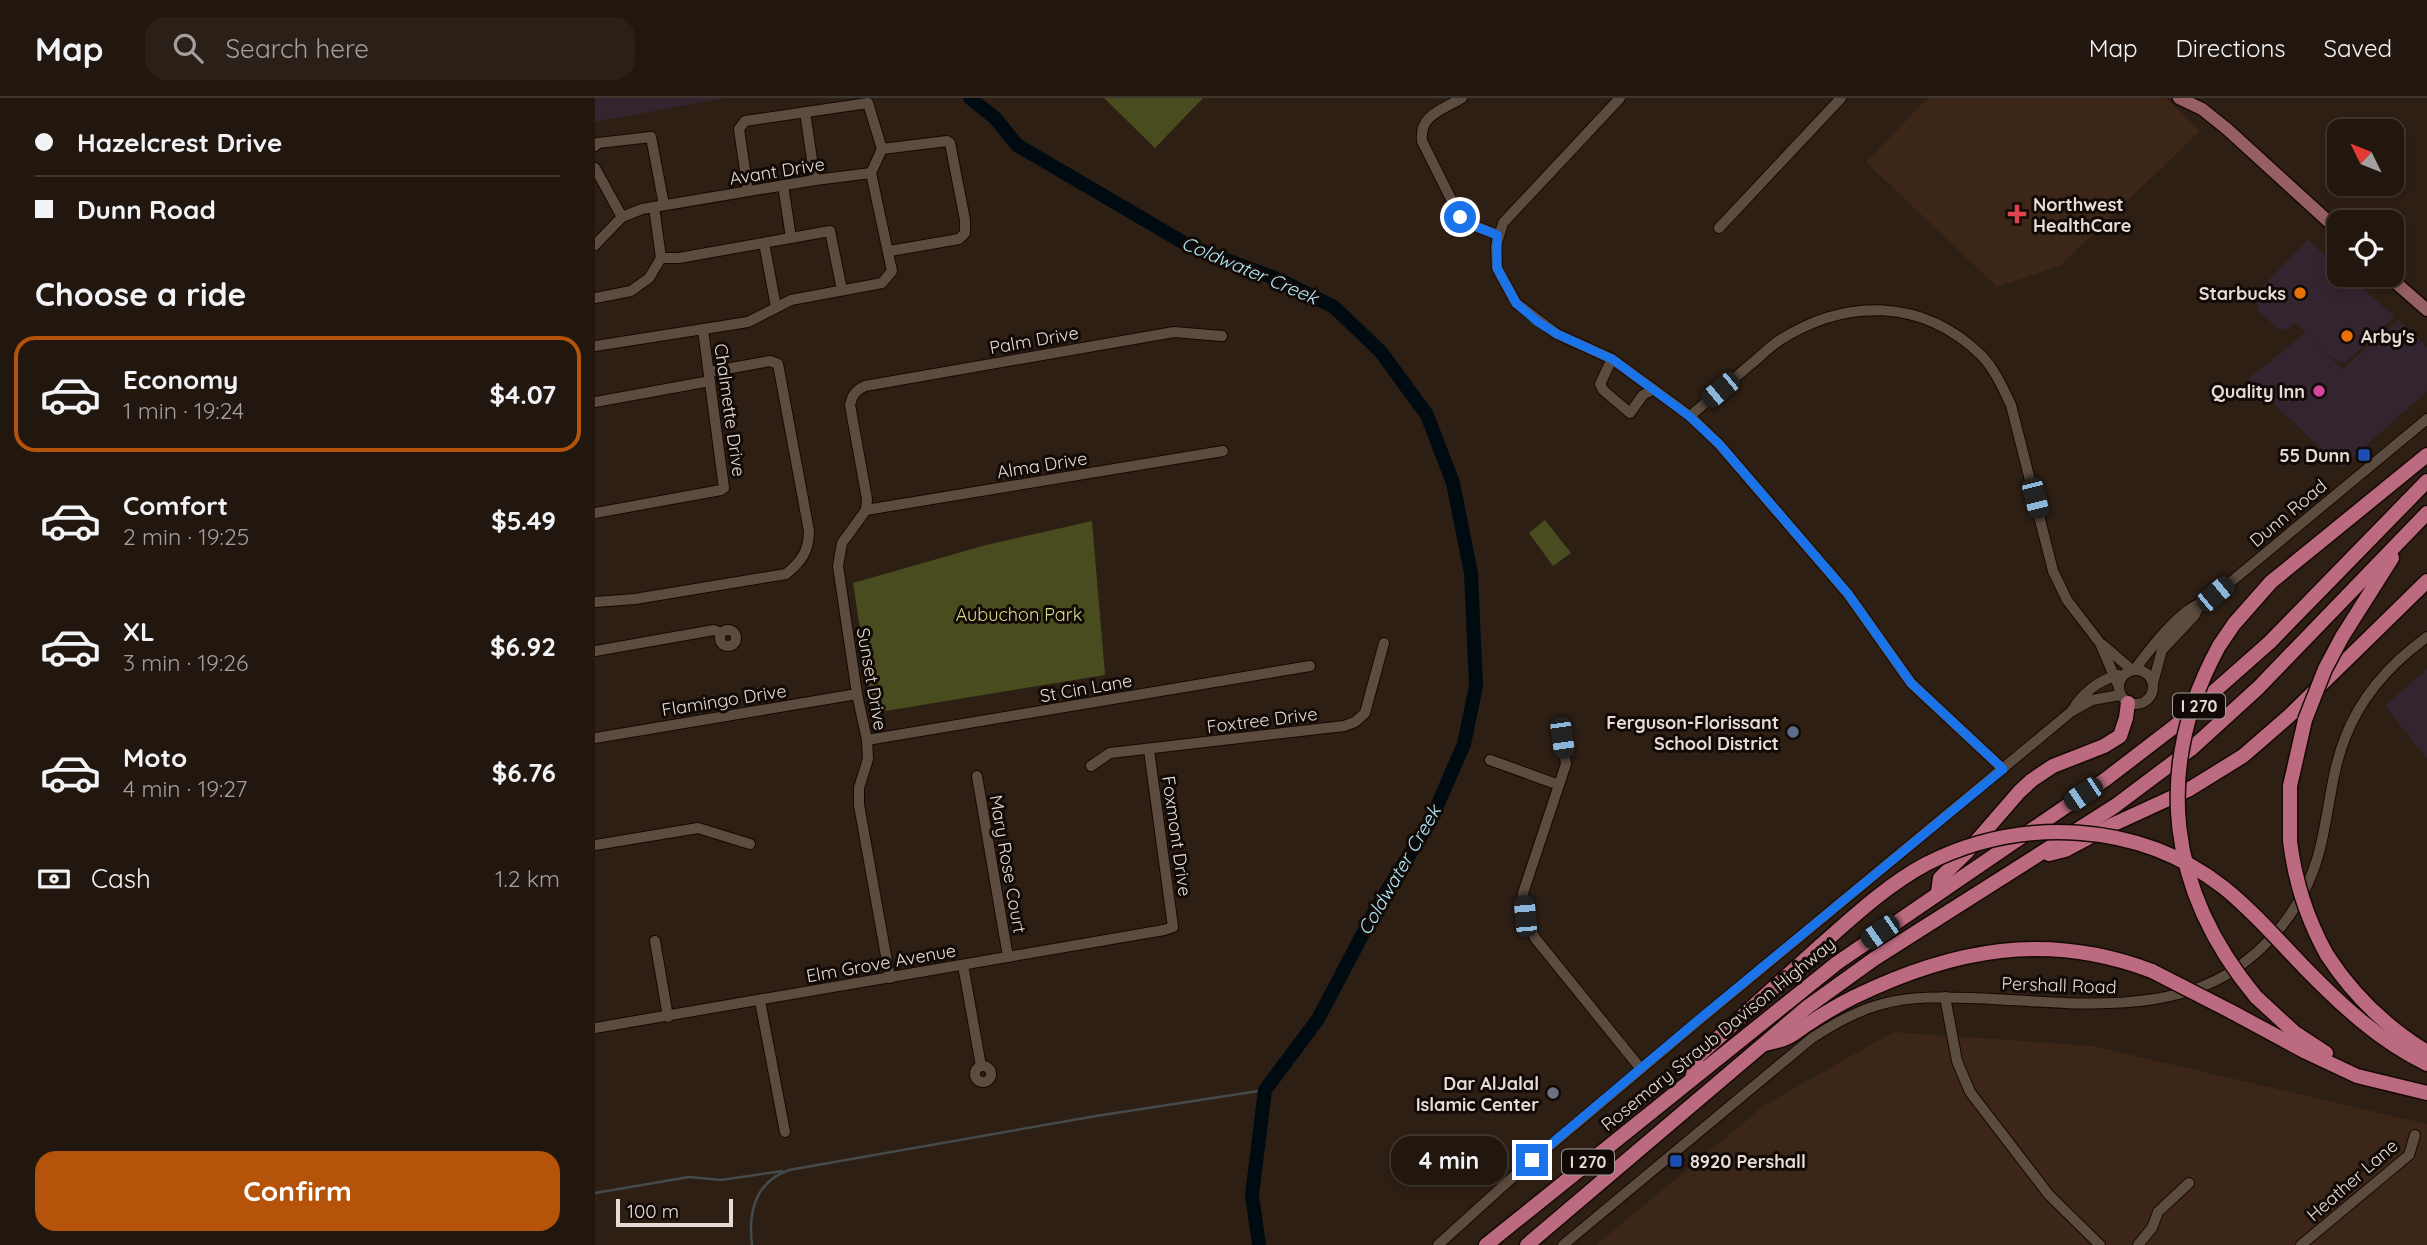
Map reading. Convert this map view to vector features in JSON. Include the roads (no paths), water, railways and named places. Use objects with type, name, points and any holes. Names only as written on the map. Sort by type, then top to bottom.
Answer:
[{"type":"highway","points":[[2400,1087],[2343,1062],[2294,1032],[2256,998],[2236,973],[2207,925],[2187,873],[2178,790],[2185,735],[2201,682],[2219,646],[2234,624],[2270,582],[2427,455]]},
{"type":"highway","name":"Rosemary Straub Davison Highway","points":[[1486,1245],[1815,979],[2106,779],[2207,699],[2291,622],[2427,481]]},
{"type":"highway","name":"Rosemary Straub Davison Highway","points":[[1527,1245],[1806,1008],[1874,959],[2115,806],[2200,742],[2267,679],[2427,513]]},
{"type":"highway","points":[[2408,533],[2342,637],[2325,668],[2305,720],[2290,786],[2290,841],[2297,884],[2305,911],[2341,977],[2360,999],[2402,1036],[2427,1052]]},
{"type":"highway","points":[[2031,859],[2065,849],[2188,790],[2243,757],[2289,716],[2427,581]]},
{"type":"highway","points":[[1938,892],[1940,878],[2032,779],[2053,766],[2097,749],[2120,736],[2126,718],[2125,682]]},
{"type":"highway","points":[[1692,1079],[1697,1056],[1888,889],[1924,865],[1947,855],[2001,837],[2048,831],[2099,834],[2145,846],[2190,866],[2235,897],[2341,1005],[2371,1030],[2427,1064]]},
{"type":"highway","points":[[1761,1045],[1786,1038],[1840,1005],[1897,978],[1972,954],[2001,949],[2057,948],[2108,956],[2152,971],[2332,1065],[2357,1076],[2427,1093]]},
{"type":"main road","points":[[2179,98],[2199,103],[2327,220]]},
{"type":"main road","points":[[2401,287],[2427,310]]},
{"type":"street","points":[[1462,98],[1424,121],[1421,129],[1422,141],[1460,217],[1497,240]]},
{"type":"street","points":[[1620,98],[1503,223],[1497,240],[1497,268],[1516,303],[1557,334],[1612,359],[1689,416],[1724,449],[1825,565],[1911,683],[2003,769]]},
{"type":"street","points":[[1719,229],[1841,98]]},
{"type":"street","points":[[595,346],[748,322],[791,300],[882,283],[892,271],[890,251],[871,173],[882,149],[868,103],[745,121],[739,129],[748,191]]},
{"type":"street","points":[[805,112],[815,180]]},
{"type":"street","points":[[595,146],[598,143],[651,137],[659,206],[661,258],[641,286],[631,291],[595,298]]},
{"type":"street","points":[[882,149],[947,141],[950,143],[965,220],[965,233],[959,239],[890,251]]},
{"type":"street","points":[[595,169],[622,217]]},
{"type":"street","name":"Avant Drive","points":[[595,245],[622,217],[659,206],[871,173]]},
{"type":"street","points":[[783,185],[791,238]]},
{"type":"street","points":[[661,258],[679,258],[830,231],[842,290]]},
{"type":"street","points":[[764,243],[776,307]]},
{"type":"street","points":[[1689,416],[1778,341],[1814,322],[1849,311],[1882,309],[1920,317],[1954,332],[1982,356],[2001,383],[2015,412],[2053,571],[2067,600],[2100,643],[2139,704],[2148,698],[2153,683],[2147,674],[2125,682]]},
{"type":"street","name":"Chalmette Drive","points":[[595,513],[724,488],[703,330]]},
{"type":"street","name":"Palm Drive","points":[[866,510],[865,488],[850,405],[855,392],[865,386],[1174,332],[1221,336]]},
{"type":"street","points":[[1612,359],[1600,384],[1603,390],[1630,414],[1643,395],[1652,390]]},
{"type":"street","points":[[595,402],[770,361],[778,364],[809,531],[806,551],[800,562],[786,574],[635,600],[595,602]]},
{"type":"street","name":"Dunn Road","points":[[1438,1245],[1513,1177],[1641,1069],[2072,711],[2125,682],[2164,634],[2189,610],[2201,605],[2427,419]]},
{"type":"street","name":"Alma Drive","points":[[866,510],[1223,451]]},
{"type":"street","name":"Sunset Drive","points":[[866,510],[842,543],[838,566],[857,694],[867,740],[868,759],[859,788],[859,805],[890,978]]},
{"type":"street","name":"Dunn Road","points":[[2153,683],[2162,650],[2194,617],[2201,605]]},
{"type":"street","points":[[595,651],[714,630],[721,634]]},
{"type":"street","name":"Pershall Road","points":[[1563,1245],[1823,1031],[1857,1012],[1884,1003],[1945,997],[2145,1002],[2185,993],[2241,965],[2279,930],[2307,885],[2318,856],[2340,750],[2363,701],[2393,665],[2427,637]]},
{"type":"street","name":"Foxtree Drive","points":[[1091,766],[1110,753],[1345,726],[1355,722],[1365,713],[1384,643]]},
{"type":"street","points":[[2100,643],[2125,682]]},
{"type":"street","name":"St Cin Lane","points":[[867,740],[1310,666]]},
{"type":"street","name":"Dunn Road","points":[[2072,711],[2077,700],[2105,679],[2125,682]]},
{"type":"street","name":"Flamingo Drive","points":[[595,738],[857,694]]},
{"type":"street","points":[[1562,738],[1566,764],[1523,893],[1525,916],[1535,938],[1641,1069]]},
{"type":"street","name":"Foxmont Drive","points":[[1149,750],[1173,927]]},
{"type":"street","points":[[1490,760],[1559,785]]},
{"type":"street","name":"Mary Rose Court","points":[[977,776],[1007,957]]},
{"type":"street","points":[[595,845],[698,828],[750,844]]},
{"type":"street","name":"Elm Grove Avenue","points":[[595,1028],[1173,927]]},
{"type":"street","points":[[655,941],[668,1017]]},
{"type":"street","points":[[963,965],[981,1066]]},
{"type":"street","points":[[1945,997],[1957,1061],[1970,1092],[2049,1195],[2100,1245]]},
{"type":"street","points":[[760,1001],[785,1132]]},
{"type":"street","name":"Heather Lane","points":[[2301,1245],[2409,1155],[2415,1135]]},
{"type":"street","points":[[2138,1245],[2152,1228],[2158,1212],[2189,1183]]},
{"type":"waterway","name":"Coldwater Creek","points":[[970,98],[995,118],[1017,145],[1191,247],[1280,280],[1334,307],[1381,352],[1427,415],[1453,483],[1471,573],[1476,686],[1464,744],[1431,820],[1378,905],[1318,1019],[1265,1090],[1252,1195],[1259,1245]]},
{"type":"waterway","points":[[752,1245],[751,1221],[756,1200],[768,1182],[789,1170],[1096,1116],[1265,1090]]},
{"type":"waterway","points":[[595,1193],[689,1177],[721,1180],[782,1171]]},
{"type":"place","name":"Northwest HealthCare","points":[[2017,214]]},
{"type":"place","name":"Starbucks","points":[[2300,293]]},
{"type":"place","name":"Arby's","points":[[2347,336]]},
{"type":"place","name":"Quality Inn","points":[[2319,391]]},
{"type":"place","name":"55 Dunn","points":[[2364,455]]},
{"type":"place","name":"Ferguson-Florissant School District","points":[[1793,732]]},
{"type":"place","name":"Dar AlJalal Islamic Center","points":[[1553,1093]]},
{"type":"place","name":"8920 Pershall","points":[[1676,1161]]},
{"type":"park label","name":"Aubuchon Park","points":[[1019,614]]}]
